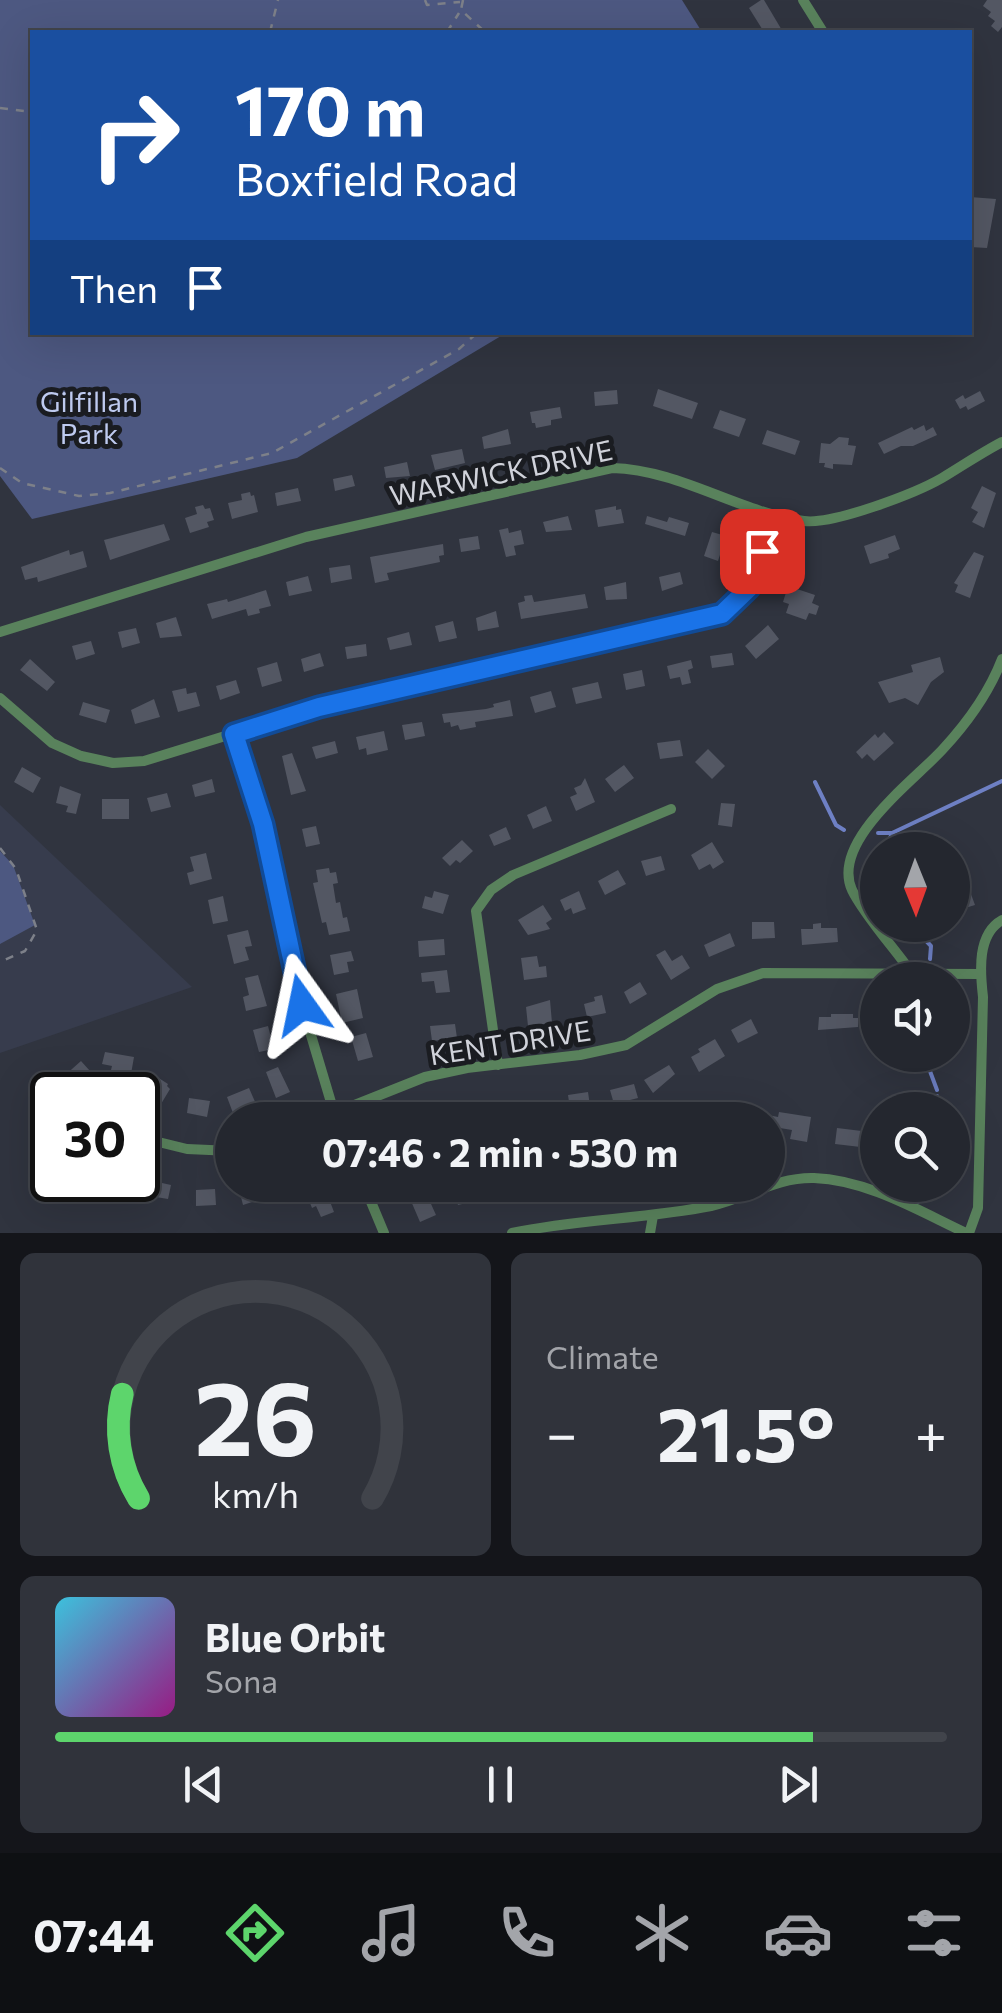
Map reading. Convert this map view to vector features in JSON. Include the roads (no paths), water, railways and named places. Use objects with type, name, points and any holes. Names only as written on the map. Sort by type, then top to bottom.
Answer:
[{"type":"street","points":[[804,0],[822,30]]},
{"type":"street","name":"WARWICK DRIVE","points":[[0,632],[306,537],[612,468],[641,468],[807,522],[835,519],[938,480],[1002,442]]},
{"type":"street","points":[[0,698],[52,743],[81,756],[112,764],[144,761],[319,707],[722,614],[749,588],[776,514]]},
{"type":"street","points":[[904,962],[850,888],[851,858],[867,824],[944,748],[991,688],[1002,659]]},
{"type":"street","points":[[234,734],[263,824],[302,1005],[331,1102]]},
{"type":"street","points":[[498,1065],[476,911],[491,890],[513,875],[672,809]]},
{"type":"street","points":[[512,1233],[716,1205],[781,1180],[816,1178],[865,1188],[968,1233],[978,1208],[983,996],[980,974],[986,937],[1002,920]]},
{"type":"street","name":"KENT DRIVE","points":[[369,1102],[424,1077],[626,1045],[718,989],[763,973],[860,972]]},
{"type":"street","name":"KENT DRIVE","points":[[970,974],[980,974]]},
{"type":"street","points":[[160,1142],[215,1150]]},
{"type":"street","points":[[371,1202],[384,1233]]},
{"type":"street","points":[[650,1233],[653,1216]]},
{"type":"waterway","points":[[894,832],[1002,781]]},
{"type":"waterway","points":[[815,782],[836,825],[844,830]]},
{"type":"waterway","points":[[927,942],[931,946],[930,959]]},
{"type":"waterway","points":[[930,1072],[937,1090]]},
{"type":"park label","name":"Gilfillan Park","points":[[89,417]]}]
